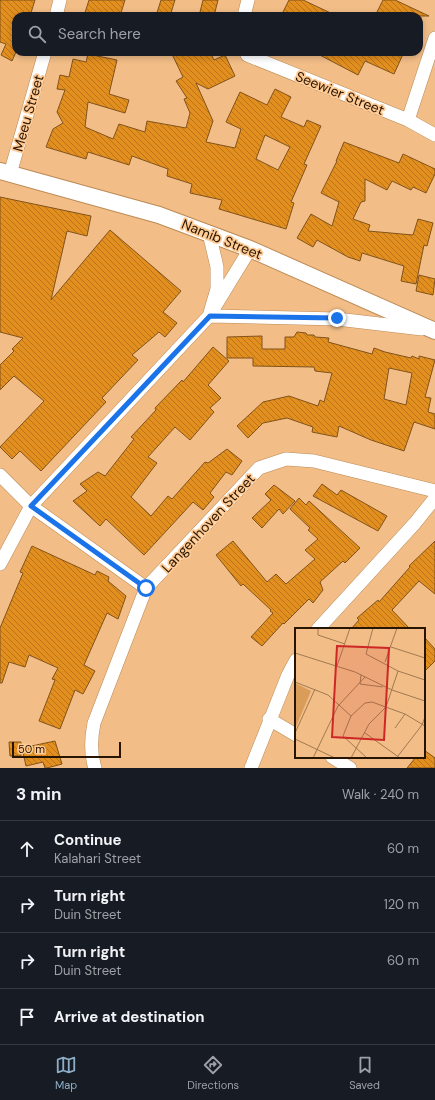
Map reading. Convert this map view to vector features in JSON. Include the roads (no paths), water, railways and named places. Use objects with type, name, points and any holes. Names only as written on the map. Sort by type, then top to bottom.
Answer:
[{"type":"street","points":[[57,12],[60,0]]},
{"type":"street","points":[[245,12],[248,0]]},
{"type":"street","points":[[408,120],[435,38]]},
{"type":"street","name":"Meeu Street","points":[[5,172],[44,56]]},
{"type":"street","name":"Seewier Street","points":[[249,56],[408,120],[435,135]]},
{"type":"street","name":"Namib Street","points":[[5,172],[160,215],[209,233],[250,249],[433,331]]},
{"type":"street","points":[[209,233],[217,267],[217,289],[210,316]]},
{"type":"street","points":[[0,564],[31,506],[210,316],[250,249]]},
{"type":"street","points":[[210,316],[337,318],[433,331]]},
{"type":"street","name":"Langenhoven Street","points":[[95,768],[91,756],[94,723],[146,588],[260,468],[286,459],[314,462],[435,491]]},
{"type":"street","points":[[0,475],[31,506],[146,588]]},
{"type":"street","points":[[319,628],[415,523],[435,498]]},
{"type":"street","points":[[251,768],[288,675],[295,662]]},
{"type":"street","points":[[270,719],[295,734]]},
{"type":"street","points":[[334,758],[350,768]]}]
